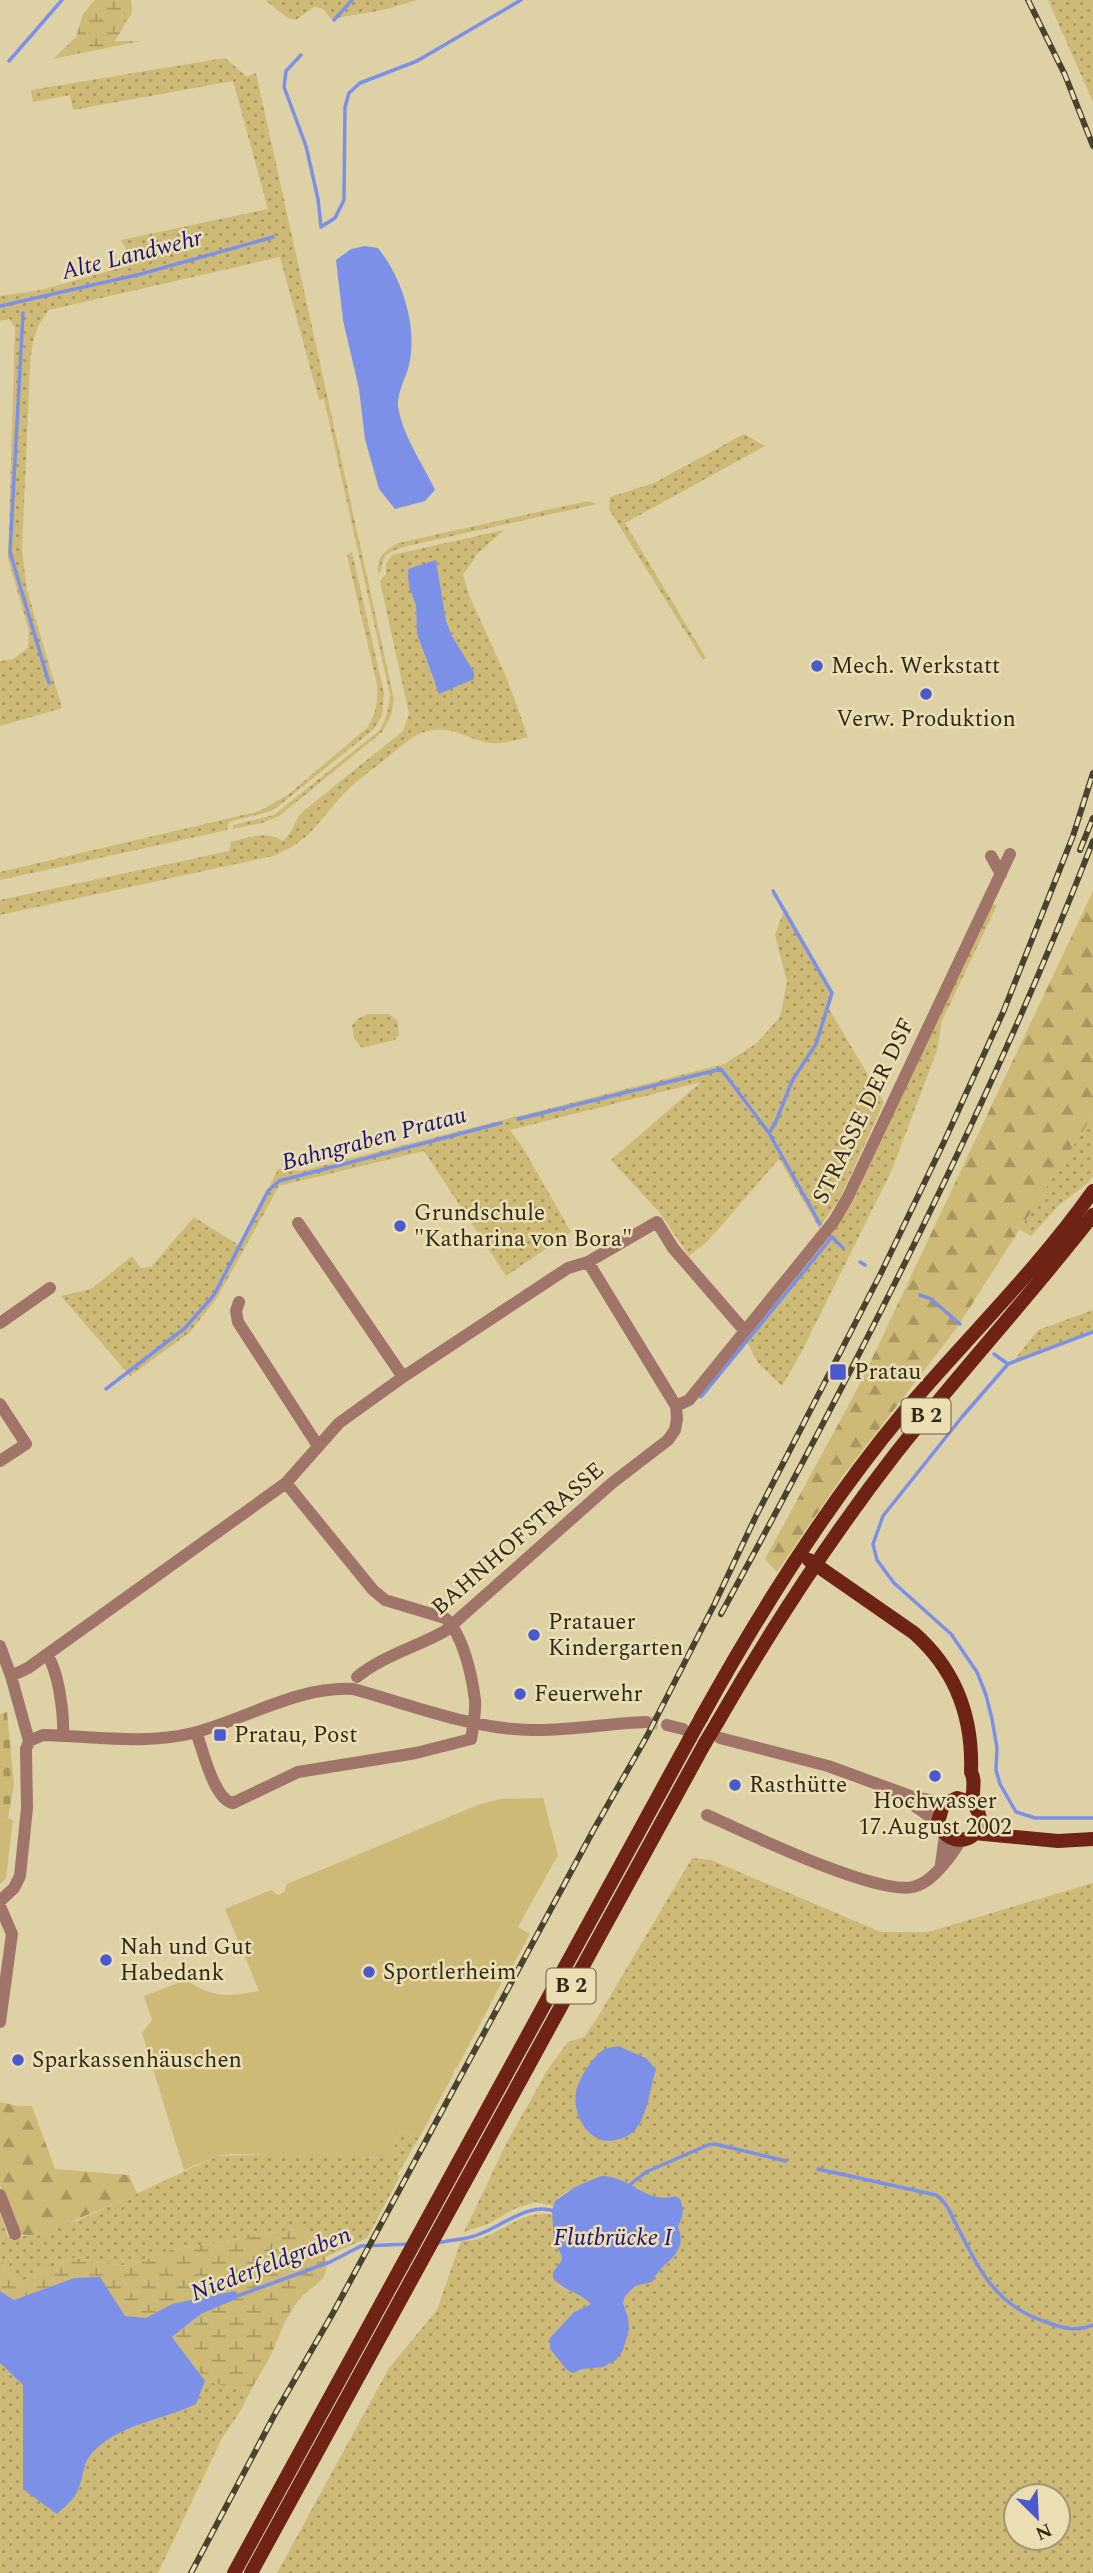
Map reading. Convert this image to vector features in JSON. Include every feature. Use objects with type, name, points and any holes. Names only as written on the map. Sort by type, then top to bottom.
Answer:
[{"type":"main road","name":"B 2","points":[[234,2573],[452,2173],[686,1733],[701,1718],[799,1553],[884,1437],[1050,1245],[1093,1191]]},
{"type":"main road","name":"B 2","points":[[251,2573],[705,1743],[719,1730],[816,1564],[897,1452],[1093,1215]]},
{"type":"main road","points":[[799,1553],[914,1633],[939,1659],[956,1686],[966,1713],[971,1740],[973,1803],[978,1811],[972,1831]]},
{"type":"main road","points":[[971,1772],[951,1800],[939,1811],[938,1822],[945,1835],[972,1831],[1058,1841],[1093,1839]]},
{"type":"main road","points":[[951,1800],[973,1803]]},
{"type":"street","name":"STRASSE DER DSF","points":[[676,1406],[689,1400],[818,1242],[848,1197],[1010,854]]},
{"type":"street","points":[[991,856],[1001,874]]},
{"type":"street","points":[[11,1676],[21,1673],[47,1655],[286,1483],[339,1423],[403,1377],[568,1268],[588,1262],[657,1222],[673,1248],[744,1330]]},
{"type":"street","points":[[298,1223],[403,1377]]},
{"type":"street","points":[[588,1262],[676,1406]]},
{"type":"street","points":[[0,1323],[50,1288]]},
{"type":"street","points":[[239,1302],[236,1311],[238,1322],[318,1446]]},
{"type":"street","points":[[0,1404],[26,1444],[0,1461]]},
{"type":"street","name":"BAHNHOFSTRASSE","points":[[358,1677],[367,1669],[424,1643],[453,1625],[612,1483],[668,1440],[675,1430],[676,1406]]},
{"type":"street","points":[[196,1732],[217,1791],[224,1801],[233,1803],[298,1772],[416,1753],[471,1739],[474,1697],[460,1639],[453,1625],[445,1618],[386,1600],[379,1595],[362,1578],[286,1483]]},
{"type":"street","points":[[0,1646],[29,1741],[26,1749],[27,1808],[20,1876],[0,1904],[12,1934],[0,2022]]},
{"type":"street","points":[[47,1655],[54,1668],[63,1736]]},
{"type":"street","points":[[29,1741],[43,1735],[172,1738],[326,1689],[354,1689],[473,1722],[533,1730],[646,1722]]},
{"type":"street","points":[[667,1725],[686,1733]]},
{"type":"street","points":[[719,1730],[891,1790],[951,1800]]},
{"type":"street","points":[[891,1790],[938,1822]]},
{"type":"street","points":[[707,1815],[834,1869],[881,1886],[901,1889],[919,1885],[934,1874],[972,1831]]},
{"type":"street","points":[[942,1864],[945,1835]]},
{"type":"street","points":[[0,2195],[15,2235]]},
{"type":"green space","points":[[95,0],[131,0],[132,12],[115,41],[141,41],[53,59],[76,37],[83,14]]},
{"type":"green space","points":[[265,0],[417,0],[383,10],[331,19],[323,9],[314,7],[296,20],[288,18]]},
{"type":"green space","points":[[1048,0],[1093,0],[1093,102]]},
{"type":"green space","points":[[225,58],[247,77],[256,73],[394,699],[391,716],[382,732],[279,816],[262,823],[233,829],[233,825],[274,815],[380,730],[390,695],[324,399],[319,400],[280,257],[49,310],[40,323],[33,344],[30,367],[22,550],[27,590],[62,708],[0,726],[0,661],[13,659],[28,648],[29,631],[8,559],[15,328],[10,319],[0,321],[0,296],[41,290],[134,264],[121,240],[268,209],[233,81],[73,110],[70,95],[33,102],[31,90]]},
{"type":"green space","points":[[744,434],[765,446],[625,523],[706,658],[703,660],[609,509],[610,497],[654,483]]},
{"type":"green space","points":[[588,501],[597,504],[407,546],[388,554],[378,574],[382,555],[398,543]]},
{"type":"green space","points":[[504,530],[478,553],[463,575],[469,595],[507,679],[528,737],[491,743],[451,731],[424,732],[406,742],[351,787],[304,838],[273,856],[0,915],[0,900],[229,851],[231,842],[251,837],[264,835],[283,841],[290,834],[301,813],[403,731],[409,714],[380,581],[386,574],[386,564],[392,555]],"holes":[[[436,561],[446,621],[474,672],[434,682],[417,634],[416,605],[408,569]]]},
{"type":"green space","points":[[352,552],[384,693],[382,715],[374,729],[280,805],[271,811],[229,822],[227,830],[0,880],[0,872],[260,811],[289,794],[367,728],[376,706],[377,684],[347,555]]},
{"type":"green space","points":[[1093,891],[1093,1115],[956,1329],[842,1477],[777,1572],[765,1559],[860,1384]]},
{"type":"green space","points":[[991,904],[997,905],[941,1023],[938,1048],[891,1172],[782,1386],[758,1363],[745,1338],[837,1226],[854,1200]]},
{"type":"green space","points":[[785,908],[833,994],[829,1009],[884,1102],[840,1198],[819,1228],[779,1159],[707,1242],[689,1256],[660,1213],[611,1160],[701,1082],[510,1130],[571,1232],[506,1276],[424,1151],[279,1186],[217,1298],[189,1333],[130,1376],[61,1296],[91,1289],[132,1256],[141,1268],[151,1267],[194,1217],[240,1246],[278,1169],[301,1171],[724,1064],[757,1043],[780,1017],[787,982],[775,935]]},
{"type":"green space","points":[[368,1014],[389,1014],[398,1021],[399,1035],[395,1040],[362,1048],[354,1038],[352,1026],[357,1019]]},
{"type":"green space","points":[[1093,1115],[1093,1176],[1058,1206],[1031,1236],[1019,1229]]},
{"type":"green space","points":[[1093,1310],[1093,1331],[1012,1363],[1038,1330]]},
{"type":"green space","points":[[7,1712],[14,1785],[8,1818],[0,1821],[0,1714]]},
{"type":"green space","points":[[543,1798],[558,1855],[518,1927],[530,1934],[419,2138],[400,2131],[392,2153],[386,2158],[232,2154],[218,2156],[184,2170],[142,2033],[152,2020],[144,1996],[186,1980],[213,1993],[259,1991],[225,1909],[271,1890],[278,1895],[284,1892],[287,1884],[480,1804],[501,1799]]},
{"type":"green space","points":[[8,1818],[13,1820],[6,1878],[0,1884],[0,1821]]},
{"type":"green space","points":[[692,1858],[711,1860],[881,1932],[928,1932],[1093,1883],[1093,2573],[277,2573],[389,2368],[437,2310],[461,2241],[485,2237],[529,2216],[553,2215],[554,2243],[562,2260],[553,2272],[559,2286],[587,2299],[591,2304],[574,2312],[578,2372],[616,2360],[628,2317],[623,2302],[625,2296],[635,2286],[652,2282],[678,2250],[678,2226],[682,2219],[675,2196],[651,2196],[623,2183],[594,2184],[573,2189],[557,2199],[553,2206],[535,2202],[464,2232],[507,2142],[548,2069],[568,2042],[584,2037]],"holes":[[[618,2046],[646,2058],[656,2069],[643,2117]]]},
{"type":"green space","points":[[0,2102],[32,2106],[55,2169],[129,2175],[137,2194],[40,2235],[29,2237],[18,2233],[0,2185]]},
{"type":"green space","points":[[400,2131],[419,2138],[397,2175],[400,2176],[367,2238],[325,2257],[317,2249],[307,2227],[171,2250],[128,2266],[73,2258],[19,2282],[6,2272],[0,2256],[0,2213],[8,2237],[40,2235],[68,2222],[77,2221],[218,2156],[280,2154],[386,2158],[392,2153]]},
{"type":"green space","points":[[307,2227],[317,2250],[325,2257],[326,2272],[291,2311],[250,2392],[205,2381],[172,2337],[201,2314],[234,2300],[172,2304],[146,2319],[125,2316],[74,2278],[14,2300],[0,2291],[0,2256],[6,2272],[19,2282],[73,2258],[128,2266],[171,2250]]},
{"type":"green space","points":[[0,2363],[23,2385],[23,2489],[76,2494],[86,2462],[103,2443],[128,2429],[196,2404],[205,2381],[250,2392],[222,2438],[158,2573],[0,2573]]},
{"type":"water","points":[[365,246],[378,248],[387,260],[406,303],[411,350],[398,406],[408,438],[435,490],[425,501],[395,509],[379,489],[365,439],[359,389],[343,320],[336,260],[351,249]]},
{"type":"water","points":[[436,560],[446,621],[474,672],[474,679],[439,694],[417,634],[416,605],[409,587],[408,569]]},
{"type":"water","points":[[618,2046],[646,2058],[656,2069],[646,2109],[639,2124],[626,2136],[606,2141],[597,2138],[583,2124],[578,2115],[576,2095],[582,2076],[595,2057],[604,2049]]},
{"type":"water","name":"Flutbrücke I","points":[[601,2176],[620,2180],[655,2197],[675,2196],[680,2199],[683,2213],[678,2226],[680,2244],[678,2251],[652,2282],[635,2286],[625,2296],[623,2303],[629,2329],[623,2350],[616,2360],[603,2367],[573,2373],[567,2370],[550,2349],[550,2338],[574,2312],[591,2304],[553,2278],[553,2272],[562,2260],[554,2243],[552,2210],[555,2201],[575,2187]]},
{"type":"water","points":[[100,2277],[125,2316],[146,2318],[172,2304],[235,2291],[237,2297],[201,2314],[172,2337],[205,2381],[196,2404],[128,2429],[103,2443],[89,2457],[76,2494],[57,2514],[23,2489],[23,2385],[0,2363],[0,2291],[14,2300],[74,2278]]},
{"type":"waterway","points":[[9,61],[62,0]]},
{"type":"waterway","name":"Alte Landwehr","points":[[334,20],[352,0]]},
{"type":"waterway","points":[[301,55],[286,71],[284,87],[306,146],[318,199],[321,227],[335,218],[344,200],[345,107],[349,93],[360,83],[417,61],[521,0]]},
{"type":"waterway","name":"Alte Landwehr","points":[[0,306],[141,274],[273,237]]},
{"type":"waterway","points":[[23,313],[10,552],[49,683]]},
{"type":"waterway","points":[[769,1133],[792,1081],[816,1044],[832,993],[773,891]]},
{"type":"waterway","name":"Bahngraben Pratau","points":[[518,1119],[721,1069],[769,1133],[820,1224]]},
{"type":"waterway","name":"Bahngraben Pratau","points":[[106,1389],[185,1328],[214,1295],[268,1191],[279,1181],[501,1123]]},
{"type":"waterway","points":[[701,1397],[832,1237],[843,1248]]},
{"type":"waterway","name":"Bahngraben Pratau","points":[[860,1262],[865,1265]]},
{"type":"waterway","name":"Bahngraben Pratau","points":[[920,1295],[931,1299],[960,1324]]},
{"type":"waterway","name":"Bahngraben Pratau","points":[[994,1354],[1008,1364],[1093,1332]]},
{"type":"waterway","points":[[1008,1364],[883,1516],[873,1544],[877,1560],[894,1583],[951,1634],[977,1672],[992,1719],[997,1748],[996,1770],[1000,1784],[1016,1812],[1035,1818],[1093,1818]]},
{"type":"waterway","name":"Niederfeldgraben","points":[[626,2188],[646,2172],[708,2145],[715,2144],[786,2161]]},
{"type":"waterway","name":"Niederfeldgraben","points":[[818,2169],[936,2195],[948,2209],[982,2272],[1001,2296],[1028,2315],[1058,2326],[1075,2329],[1093,2325]]},
{"type":"waterway","name":"Niederfeldgraben","points":[[438,2243],[481,2234],[513,2217],[535,2210],[556,2212]]},
{"type":"waterway","name":"Niederfeldgraben","points":[[232,2298],[330,2262],[361,2246],[410,2244]]},
{"type":"tunnel","points":[[646,1722],[667,1725]]},
{"type":"railway","points":[[1028,0],[1065,75],[1093,146]]},
{"type":"railway","points":[[191,2573],[276,2412],[333,2313],[647,1736],[881,1273],[1004,1010],[1073,836],[1093,773]]},
{"type":"railway","points":[[1080,850],[1093,818]]},
{"type":"railway","points":[[721,1614],[871,1330],[966,1137],[1053,941],[1093,841]]},
{"type":"place","name":"Mech. Werkstatt","points":[[817,666]]},
{"type":"place","name":"Verw. Produktion","points":[[926,694]]},
{"type":"place","name":"Grundschule \"Katharina von Bora\"","points":[[400,1226]]},
{"type":"place","name":"Pratau","points":[[838,1372]]},
{"type":"place","name":"Pratauer Kindergarten","points":[[534,1635]]},
{"type":"place","name":"Feuerwehr","points":[[520,1694]]},
{"type":"place","name":"Pratau, Post","points":[[220,1735]]},
{"type":"place","name":"Hochwasser 17.August 2002","points":[[935,1776]]},
{"type":"place","name":"Rasthütte","points":[[735,1785]]},
{"type":"place","name":"Nah und Gut Habedank","points":[[106,1960]]},
{"type":"place","name":"Sportlerheim","points":[[369,1972]]},
{"type":"place","name":"Sparkassenhäuschen","points":[[18,2060]]}]
